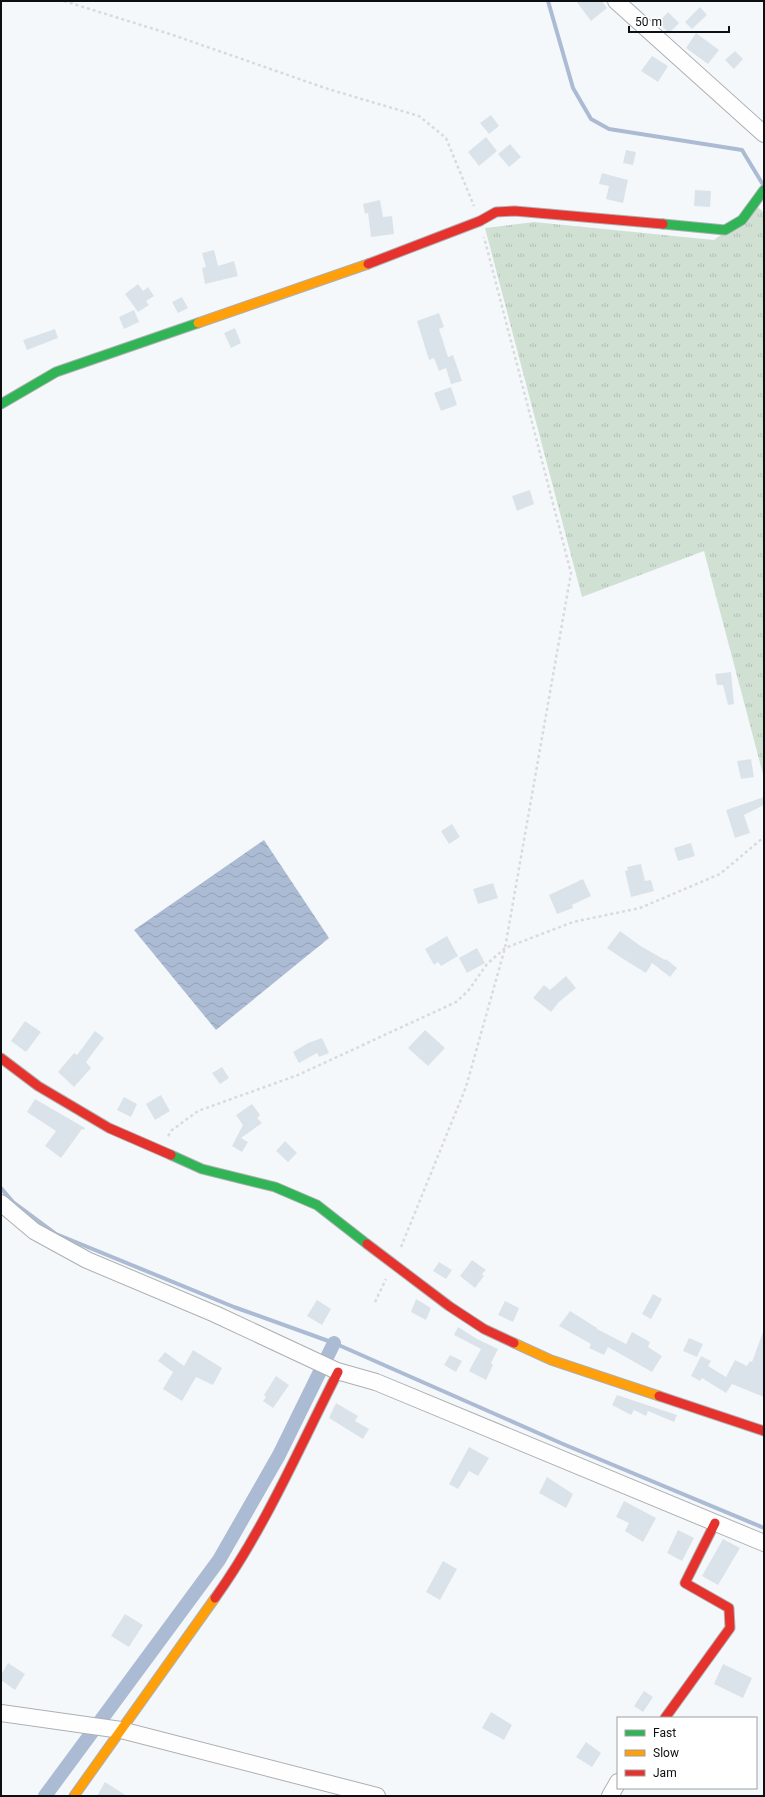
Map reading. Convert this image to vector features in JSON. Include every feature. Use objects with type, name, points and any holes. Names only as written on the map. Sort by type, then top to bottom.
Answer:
[{"type":"street","points":[[616,1],[764,134]]},
{"type":"street","points":[[1,404],[56,372],[352,271],[480,221],[496,212],[515,211],[725,230],[742,220],[764,190]]},
{"type":"street","points":[[1,1058],[38,1086],[109,1128],[202,1169],[275,1187],[317,1205],[449,1306],[484,1329],[551,1360],[764,1431]]},
{"type":"street","points":[[1,1203],[34,1231],[87,1260],[215,1314],[337,1372],[376,1382],[764,1543]]},
{"type":"street","points":[[74,1796],[235,1570],[253,1539],[337,1372]]},
{"type":"street","points":[[666,1717],[730,1628],[729,1608],[685,1583],[715,1523]]},
{"type":"street","points":[[1,1713],[120,1730],[377,1796]]},
{"type":"street","points":[[610,1796],[617,1784]]},
{"type":"path","points":[[64,1],[170,34],[328,89],[419,116],[446,138],[480,221],[571,573],[505,948],[466,1087],[394,1263],[375,1302]]},
{"type":"path","points":[[158,1149],[172,1130],[198,1112],[298,1075],[456,1002],[468,991],[487,964],[505,948],[573,922],[640,908],[720,874],[764,837]]},
{"type":"green space","points":[[757,207],[764,212],[764,778],[704,551],[582,597],[485,228],[534,222],[714,240]]},
{"type":"water","points":[[264,840],[329,938],[216,1030],[134,930]]},
{"type":"building","points":[[576,1],[602,1],[607,8],[591,21]]},
{"type":"building","points":[[700,7],[707,15],[692,29],[685,22]]},
{"type":"building","points":[[668,12],[679,23],[669,33],[658,23]]},
{"type":"building","points":[[696,33],[719,50],[708,64],[686,48]]},
{"type":"building","points":[[735,51],[743,59],[734,69],[725,60]]},
{"type":"building","points":[[652,56],[668,66],[658,82],[641,71]]},
{"type":"building","points":[[491,115],[499,126],[489,134],[480,123]]},
{"type":"building","points":[[486,137],[497,151],[479,166],[468,152]]},
{"type":"building","points":[[510,144],[521,157],[509,167],[498,154]]},
{"type":"building","points":[[626,150],[636,152],[633,165],[623,163]]},
{"type":"building","points":[[602,173],[628,180],[623,203],[606,199],[609,186],[599,184]]},
{"type":"building","points":[[695,190],[711,191],[710,207],[694,206]]},
{"type":"building","points":[[380,200],[383,217],[392,216],[394,234],[371,237],[368,213],[365,214],[363,204]]},
{"type":"building","points":[[214,250],[218,266],[234,261],[238,276],[205,284],[202,268],[206,267],[202,253]]},
{"type":"building","points":[[138,284],[143,291],[148,287],[154,296],[146,301],[149,305],[138,312],[125,294]]},
{"type":"building","points":[[182,297],[188,308],[178,313],[172,302]]},
{"type":"building","points":[[134,310],[139,322],[124,329],[119,317]]},
{"type":"building","points":[[439,313],[444,327],[439,329],[448,357],[453,355],[462,381],[451,384],[446,368],[439,371],[434,358],[429,360],[417,321]]},
{"type":"building","points":[[235,328],[241,343],[231,348],[224,333]]},
{"type":"building","points":[[55,329],[58,338],[27,350],[23,340]]},
{"type":"building","points":[[451,387],[457,405],[441,411],[434,393]]},
{"type":"building","points":[[530,490],[534,504],[517,511],[512,496]]},
{"type":"building","points":[[731,672],[734,704],[728,705],[723,685],[717,685],[715,674]]},
{"type":"building","points":[[751,759],[754,777],[741,779],[737,761]]},
{"type":"building","points":[[764,797],[764,805],[744,815],[750,833],[735,838],[726,810]]},
{"type":"building","points":[[452,824],[460,837],[449,844],[441,831]]},
{"type":"building","points":[[691,843],[695,856],[678,861],[674,848]]},
{"type":"building","points":[[641,864],[645,881],[651,880],[654,891],[631,897],[625,871],[628,870],[627,867]]},
{"type":"building","points":[[583,879],[591,896],[572,905],[573,908],[557,914],[549,895]]},
{"type":"building","points":[[493,883],[498,898],[478,904],[473,889]]},
{"type":"building","points":[[620,931],[639,945],[665,960],[666,959],[677,968],[670,977],[652,963],[646,973],[620,957],[607,948]]},
{"type":"building","points":[[447,936],[458,956],[441,966],[438,962],[434,965],[425,949]]},
{"type":"building","points":[[477,948],[485,963],[467,973],[459,958]]},
{"type":"building","points":[[566,976],[576,988],[559,1002],[551,1012],[533,998],[544,985],[550,990]]},
{"type":"building","points":[[25,1021],[41,1032],[26,1052],[11,1041]]},
{"type":"building","points":[[425,1030],[445,1048],[428,1066],[408,1048]]},
{"type":"building","points":[[95,1031],[104,1038],[86,1062],[91,1068],[74,1087],[58,1072],[74,1053],[77,1055]]},
{"type":"building","points":[[322,1038],[329,1053],[319,1057],[317,1053],[299,1063],[293,1052],[308,1043]]},
{"type":"building","points":[[222,1067],[229,1078],[220,1084],[212,1073]]},
{"type":"building","points":[[161,1095],[170,1111],[155,1120],[146,1104]]},
{"type":"building","points":[[124,1097],[137,1104],[131,1117],[117,1110]]},
{"type":"building","points":[[35,1099],[85,1128],[84,1130],[82,1129],[61,1158],[45,1146],[56,1131],[27,1112]]},
{"type":"building","points":[[252,1104],[260,1115],[257,1118],[262,1123],[241,1138],[248,1142],[242,1152],[232,1146],[243,1125],[236,1115]]},
{"type":"building","points":[[285,1141],[297,1153],[288,1162],[276,1151]]},
{"type":"building","points":[[472,1260],[486,1270],[482,1274],[484,1276],[475,1288],[460,1276]]},
{"type":"building","points":[[439,1262],[452,1270],[446,1279],[433,1271]]},
{"type":"building","points":[[653,1294],[662,1299],[651,1319],[642,1314]]},
{"type":"building","points":[[416,1299],[431,1308],[426,1320],[411,1312]]},
{"type":"building","points":[[317,1300],[331,1309],[322,1325],[307,1316]]},
{"type":"building","points":[[505,1301],[519,1308],[513,1322],[498,1315]]},
{"type":"building","points":[[570,1311],[597,1329],[626,1344],[632,1332],[650,1342],[648,1347],[662,1356],[652,1372],[608,1347],[604,1355],[589,1348],[591,1344],[559,1326]]},
{"type":"building","points":[[458,1327],[477,1339],[498,1349],[491,1363],[493,1365],[486,1380],[469,1371],[481,1349],[454,1335]]},
{"type":"building","points":[[763,1332],[764,1397],[732,1384],[726,1393],[702,1378],[700,1381],[691,1376],[701,1356],[711,1361],[708,1366],[726,1377],[735,1360],[747,1366],[750,1361],[752,1362]]},
{"type":"building","points":[[689,1338],[703,1344],[697,1357],[683,1351]]},
{"type":"building","points":[[193,1350],[222,1368],[213,1385],[196,1377],[182,1401],[163,1389],[173,1372],[158,1361],[165,1352],[184,1366]]},
{"type":"building","points":[[450,1355],[462,1361],[456,1372],[444,1365]]},
{"type":"building","points":[[276,1376],[289,1385],[273,1408],[263,1401],[266,1397],[264,1395]]},
{"type":"building","points":[[617,1395],[677,1415],[674,1422],[648,1411],[646,1416],[634,1410],[631,1415],[612,1405]]},
{"type":"building","points":[[336,1403],[358,1416],[355,1421],[369,1429],[363,1439],[329,1418]]},
{"type":"building","points":[[469,1447],[489,1458],[478,1476],[469,1471],[458,1489],[449,1484]]},
{"type":"building","points":[[547,1477],[573,1494],[566,1508],[539,1493]]},
{"type":"building","points":[[624,1501],[656,1518],[643,1542],[625,1531],[629,1523],[616,1517]]},
{"type":"building","points":[[678,1530],[694,1538],[682,1561],[667,1553]]},
{"type":"building","points":[[723,1539],[740,1548],[718,1585],[702,1576]]},
{"type":"building","points":[[443,1561],[457,1569],[440,1600],[426,1592]]},
{"type":"building","points":[[125,1614],[143,1625],[129,1647],[111,1636]]},
{"type":"building","points":[[8,1663],[25,1674],[15,1690],[1,1680],[1,1675]]},
{"type":"building","points":[[723,1664],[752,1678],[743,1698],[714,1684]]},
{"type":"building","points":[[644,1691],[653,1697],[643,1712],[634,1706]]},
{"type":"building","points":[[491,1712],[512,1725],[504,1740],[482,1728]]},
{"type":"building","points":[[586,1742],[601,1753],[592,1767],[576,1757]]},
{"type":"building","points":[[105,1782],[127,1796],[97,1796]]},
{"type":"waterway","points":[[548,1],[573,88],[591,119],[609,129],[742,150],[762,183]]},
{"type":"waterway","points":[[1,1188],[13,1202],[56,1234],[234,1307],[334,1343],[563,1444],[764,1528]]},
{"type":"waterway","points":[[45,1796],[219,1560],[279,1455],[334,1343]]},
{"type":"traffic: fast","points":[[663,224],[725,230],[742,220],[764,190]]},
{"type":"traffic: fast","points":[[1,404],[56,372],[198,323]]},
{"type":"traffic: fast","points":[[171,1155],[202,1169],[275,1187],[317,1205],[367,1244]]},
{"type":"traffic: slow","points":[[198,323],[368,264]]},
{"type":"traffic: slow","points":[[514,1343],[551,1360],[659,1396]]},
{"type":"traffic: slow","points":[[74,1796],[215,1598]]},
{"type":"traffic: jam","points":[[368,264],[480,221],[496,212],[515,211],[663,224]]},
{"type":"traffic: jam","points":[[1,1058],[38,1086],[109,1128],[171,1155]]},
{"type":"traffic: jam","points":[[367,1244],[449,1306],[484,1329],[514,1343]]},
{"type":"traffic: jam","points":[[215,1598],[250,1544],[266,1516],[338,1372]]},
{"type":"traffic: jam","points":[[659,1396],[764,1431]]},
{"type":"traffic: jam","points":[[666,1717],[730,1628],[729,1608],[685,1583],[715,1523]]}]
